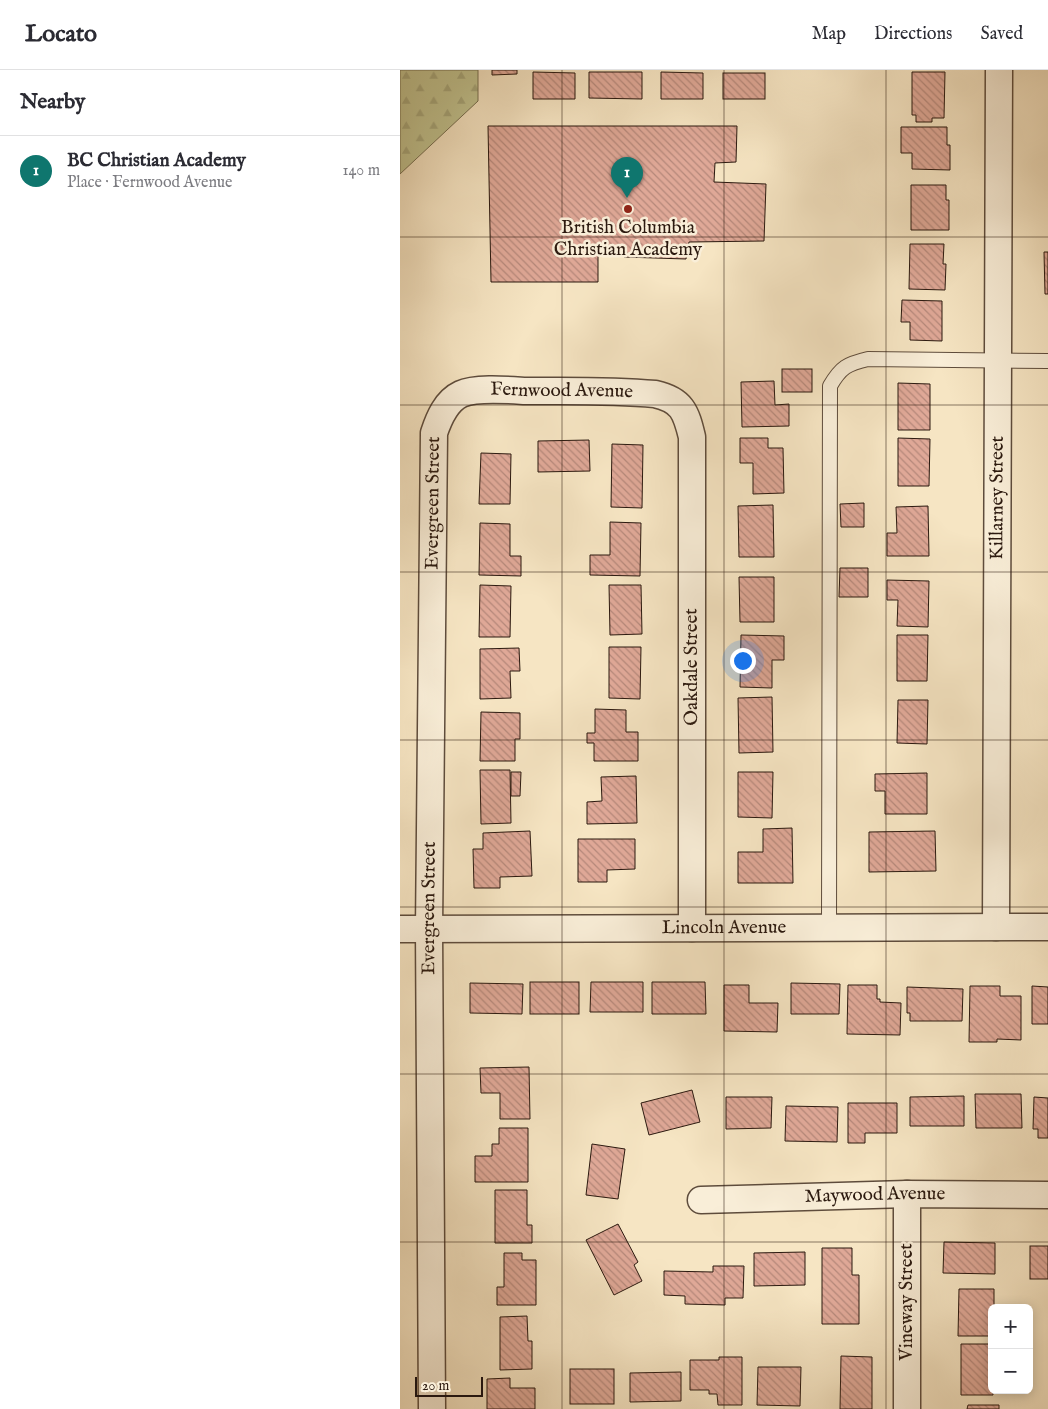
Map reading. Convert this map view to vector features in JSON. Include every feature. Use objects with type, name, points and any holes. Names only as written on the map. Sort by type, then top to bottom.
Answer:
[{"type":"street","name":"Killarney Street","points":[[996,927],[999,70]]},
{"type":"street","name":"Fernwood Avenue","points":[[445,408],[454,398],[463,393],[513,390],[655,394],[670,397],[681,408]]},
{"type":"street","name":"Evergreen Street","points":[[432,1409],[429,929],[434,433],[438,420],[445,408]]},
{"type":"street","name":"Oakdale Street","points":[[681,408],[688,420],[692,438],[692,928]]},
{"type":"street","name":"Lincoln Avenue","points":[[400,929],[1048,927]]},
{"type":"street","name":"Maywood Avenue","points":[[701,1200],[907,1194],[1048,1195]]},
{"type":"street","name":"Vineway Street","points":[[906,1409],[907,1194]]},
{"type":"lane","points":[[829,928],[830,386],[838,372],[852,363],[868,359],[1048,362]]},
{"type":"green space","points":[[400,70],[478,70],[478,101],[400,174]]},
{"type":"building","points":[[492,70],[517,70],[517,74],[492,75]]},
{"type":"building","points":[[533,72],[575,73],[575,99],[533,99]]},
{"type":"building","points":[[589,72],[642,72],[642,99],[589,98]]},
{"type":"building","points":[[661,72],[703,73],[703,99],[661,99]]},
{"type":"building","points":[[912,72],[945,72],[944,118],[932,118],[932,122],[916,122],[916,115],[912,115]]},
{"type":"building","points":[[723,73],[765,73],[765,99],[723,99]]},
{"type":"building","points":[[488,126],[737,126],[736,162],[715,163],[714,182],[766,184],[764,241],[689,242],[686,259],[624,257],[625,248],[598,248],[598,282],[491,282]]},
{"type":"building","points":[[901,127],[947,127],[947,145],[950,145],[950,170],[912,169],[912,153],[901,153]]},
{"type":"building","points":[[911,185],[946,185],[946,200],[949,200],[949,230],[911,230]]},
{"type":"building","points":[[910,244],[944,244],[943,264],[946,264],[945,290],[909,289]]},
{"type":"building","points":[[1044,252],[1048,252],[1048,294],[1045,294]]},
{"type":"building","points":[[902,300],[942,301],[942,341],[910,340],[910,322],[901,322]]},
{"type":"building","points":[[782,369],[812,369],[812,392],[782,392]]},
{"type":"building","points":[[774,381],[775,405],[789,404],[789,426],[742,427],[741,382]]},
{"type":"building","points":[[898,383],[930,384],[930,430],[898,430]]},
{"type":"building","points":[[740,438],[768,438],[768,448],[783,448],[784,493],[753,494],[753,463],[740,463]]},
{"type":"building","points":[[898,438],[930,439],[929,486],[898,486]]},
{"type":"building","points":[[589,440],[590,471],[538,472],[538,441]]},
{"type":"building","points":[[612,444],[643,445],[642,508],[611,507]]},
{"type":"building","points":[[481,453],[511,454],[510,504],[479,504]]},
{"type":"building","points":[[864,503],[864,527],[841,527],[840,504]]},
{"type":"building","points":[[773,505],[774,557],[739,557],[738,506]]},
{"type":"building","points":[[928,506],[929,556],[887,556],[887,533],[897,533],[896,507]]},
{"type":"building","points":[[610,522],[641,523],[640,576],[590,575],[590,555],[610,555]]},
{"type":"building","points":[[480,523],[510,524],[510,556],[521,556],[521,576],[479,575]]},
{"type":"building","points":[[840,568],[868,568],[868,597],[839,597]]},
{"type":"building","points":[[739,577],[774,577],[774,622],[740,622]]},
{"type":"building","points":[[887,580],[929,581],[928,627],[897,626],[898,600],[887,600]]},
{"type":"building","points":[[480,585],[511,586],[510,637],[479,637]]},
{"type":"building","points":[[609,585],[641,585],[642,634],[610,635]]},
{"type":"building","points":[[741,635],[784,636],[784,660],[772,660],[772,688],[740,687]]},
{"type":"building","points":[[897,635],[928,635],[927,681],[897,681]]},
{"type":"building","points":[[609,647],[641,647],[640,699],[609,698]]},
{"type":"building","points":[[519,648],[520,671],[510,671],[511,698],[480,699],[480,649]]},
{"type":"building","points":[[772,697],[773,752],[739,753],[738,698]]},
{"type":"building","points":[[898,700],[928,700],[927,744],[897,743]]},
{"type":"building","points":[[595,709],[626,710],[626,732],[638,732],[638,761],[594,761],[594,743],[587,743],[587,733],[595,733]]},
{"type":"building","points":[[481,712],[520,713],[520,739],[515,739],[515,761],[480,761]]},
{"type":"building","points":[[480,770],[510,770],[511,823],[481,824]]},
{"type":"building","points":[[511,772],[521,772],[520,796],[511,796]]},
{"type":"building","points":[[738,772],[773,772],[772,818],[738,817]]},
{"type":"building","points":[[927,773],[927,814],[885,814],[885,791],[875,791],[875,774]]},
{"type":"building","points":[[636,776],[637,823],[587,824],[587,802],[602,801],[601,777]]},
{"type":"building","points":[[792,828],[793,883],[738,883],[738,852],[763,852],[763,829]]},
{"type":"building","points":[[530,831],[532,876],[500,877],[500,888],[474,888],[473,849],[483,849],[483,833]]},
{"type":"building","points":[[935,831],[936,871],[869,872],[869,832]]},
{"type":"building","points":[[578,839],[635,839],[635,869],[607,870],[607,882],[578,882]]},
{"type":"building","points":[[530,982],[579,982],[579,1014],[530,1014]]},
{"type":"building","points":[[591,982],[643,982],[643,1012],[590,1012]]},
{"type":"building","points":[[652,982],[705,982],[706,1014],[652,1014]]},
{"type":"building","points":[[470,983],[523,984],[522,1014],[470,1013]]},
{"type":"building","points":[[791,983],[840,984],[839,1014],[791,1014]]},
{"type":"building","points":[[724,985],[749,985],[749,1003],[778,1003],[777,1032],[724,1031]]},
{"type":"building","points":[[848,985],[877,985],[877,999],[880,999],[880,1002],[901,1003],[900,1035],[847,1034]]},
{"type":"building","points":[[970,986],[1000,986],[1000,996],[1021,996],[1021,1040],[997,1039],[997,1042],[969,1042]]},
{"type":"building","points":[[1032,986],[1048,987],[1048,1024],[1032,1024]]},
{"type":"building","points":[[907,987],[963,989],[962,1021],[910,1021],[910,1013],[907,1013]]},
{"type":"building","points":[[529,1067],[530,1119],[500,1119],[500,1093],[481,1093],[480,1068]]},
{"type":"building","points":[[692,1090],[700,1122],[649,1135],[641,1103]]},
{"type":"building","points":[[975,1094],[1021,1094],[1022,1128],[976,1128]]},
{"type":"building","points":[[964,1096],[964,1126],[910,1126],[910,1097]]},
{"type":"building","points":[[726,1097],[772,1097],[771,1128],[726,1129]]},
{"type":"building","points":[[1034,1097],[1048,1098],[1048,1138],[1038,1138],[1038,1129],[1033,1129]]},
{"type":"building","points":[[848,1103],[897,1103],[897,1133],[865,1133],[865,1143],[848,1143]]},
{"type":"building","points":[[786,1106],[838,1107],[837,1142],[785,1141]]},
{"type":"building","points":[[499,1128],[528,1128],[528,1182],[475,1182],[475,1156],[492,1156],[492,1144],[499,1144]]},
{"type":"building","points":[[592,1144],[625,1149],[618,1199],[586,1195]]},
{"type":"building","points":[[495,1190],[527,1190],[527,1225],[532,1225],[532,1243],[495,1243]]},
{"type":"building","points":[[618,1224],[638,1262],[634,1265],[642,1281],[614,1295],[586,1240]]},
{"type":"building","points":[[944,1242],[995,1243],[995,1274],[943,1273]]},
{"type":"building","points":[[1030,1246],[1048,1246],[1048,1279],[1030,1279]]},
{"type":"building","points":[[822,1248],[852,1248],[852,1275],[859,1275],[859,1324],[822,1324]]},
{"type":"building","points":[[805,1252],[805,1285],[754,1286],[754,1253]]},
{"type":"building","points":[[504,1253],[522,1253],[522,1260],[536,1260],[536,1305],[497,1305],[497,1287],[504,1287]]},
{"type":"building","points":[[713,1266],[744,1266],[743,1298],[725,1298],[725,1305],[685,1304],[685,1296],[664,1295],[664,1271],[713,1272]]},
{"type":"building","points":[[959,1289],[994,1289],[994,1304],[988,1304],[988,1336],[958,1336]]},
{"type":"building","points":[[527,1316],[528,1341],[532,1341],[532,1369],[500,1370],[500,1317]]},
{"type":"building","points":[[961,1344],[988,1344],[988,1394],[993,1395],[961,1395]]},
{"type":"building","points":[[841,1356],[872,1357],[872,1409],[840,1409]]},
{"type":"building","points":[[719,1357],[742,1357],[742,1405],[718,1405],[717,1394],[709,1394],[709,1390],[690,1390],[690,1360],[719,1360]]},
{"type":"building","points":[[758,1367],[801,1367],[800,1406],[757,1405]]},
{"type":"building","points":[[570,1369],[614,1369],[614,1404],[570,1404]]},
{"type":"building","points":[[681,1372],[681,1401],[630,1402],[630,1373]]},
{"type":"building","points":[[510,1378],[510,1388],[535,1388],[535,1409],[487,1409],[487,1379]]},
{"type":"building","points":[[968,1405],[999,1405],[999,1409],[967,1409]]},
{"type":"place","name":"BC Christian Academy","points":[[627,198]]},
{"type":"place","name":"British Columbia Christian Academy","points":[[628,209]]}]
